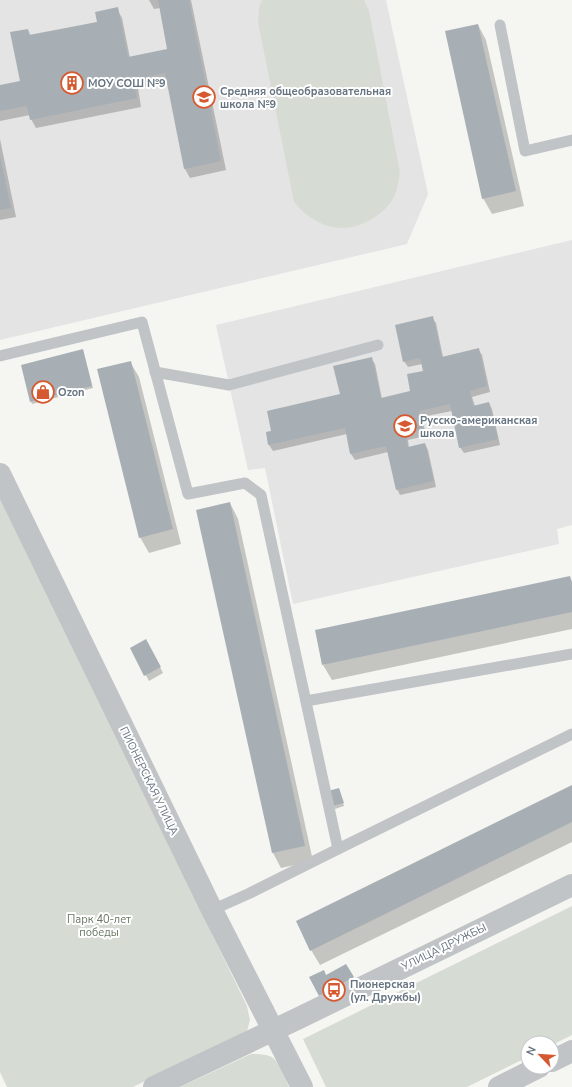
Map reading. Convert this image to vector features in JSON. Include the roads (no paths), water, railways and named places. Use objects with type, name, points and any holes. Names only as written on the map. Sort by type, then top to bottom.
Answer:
[{"type":"street","name":"ПИОНЕРСКАЯ УЛИЦА","points":[[0,474],[212,910],[302,1087]]},
{"type":"street","name":"УЛИЦА ДРУЖБЫ","points":[[154,1087],[572,885]]},
{"type":"street","points":[[560,1057],[572,1051]]},
{"type":"street","points":[[499,1087],[523,1075]]},
{"type":"lane","points":[[500,25],[525,150],[572,140]]},
{"type":"lane","points":[[0,356],[142,322],[188,494],[245,483],[261,495],[338,849]]},
{"type":"lane","points":[[155,372],[229,385],[378,345]]},
{"type":"lane","points":[[306,701],[572,654]]},
{"type":"lane","points":[[212,910],[248,894],[572,734]]},
{"type":"place","name":"МОУ СОШ №9","points":[[72,83]]},
{"type":"place","name":"Средняя общеобразовательная школа №9","points":[[204,97]]},
{"type":"place","name":"Ozon","points":[[43,392]]},
{"type":"place","name":"Русско-американская школа","points":[[405,426]]},
{"type":"place","name":"Пионерская (ул. Дружбы)","points":[[334,990]]},
{"type":"park label","name":"Парк 40-лет победы","points":[[99,925]]}]
